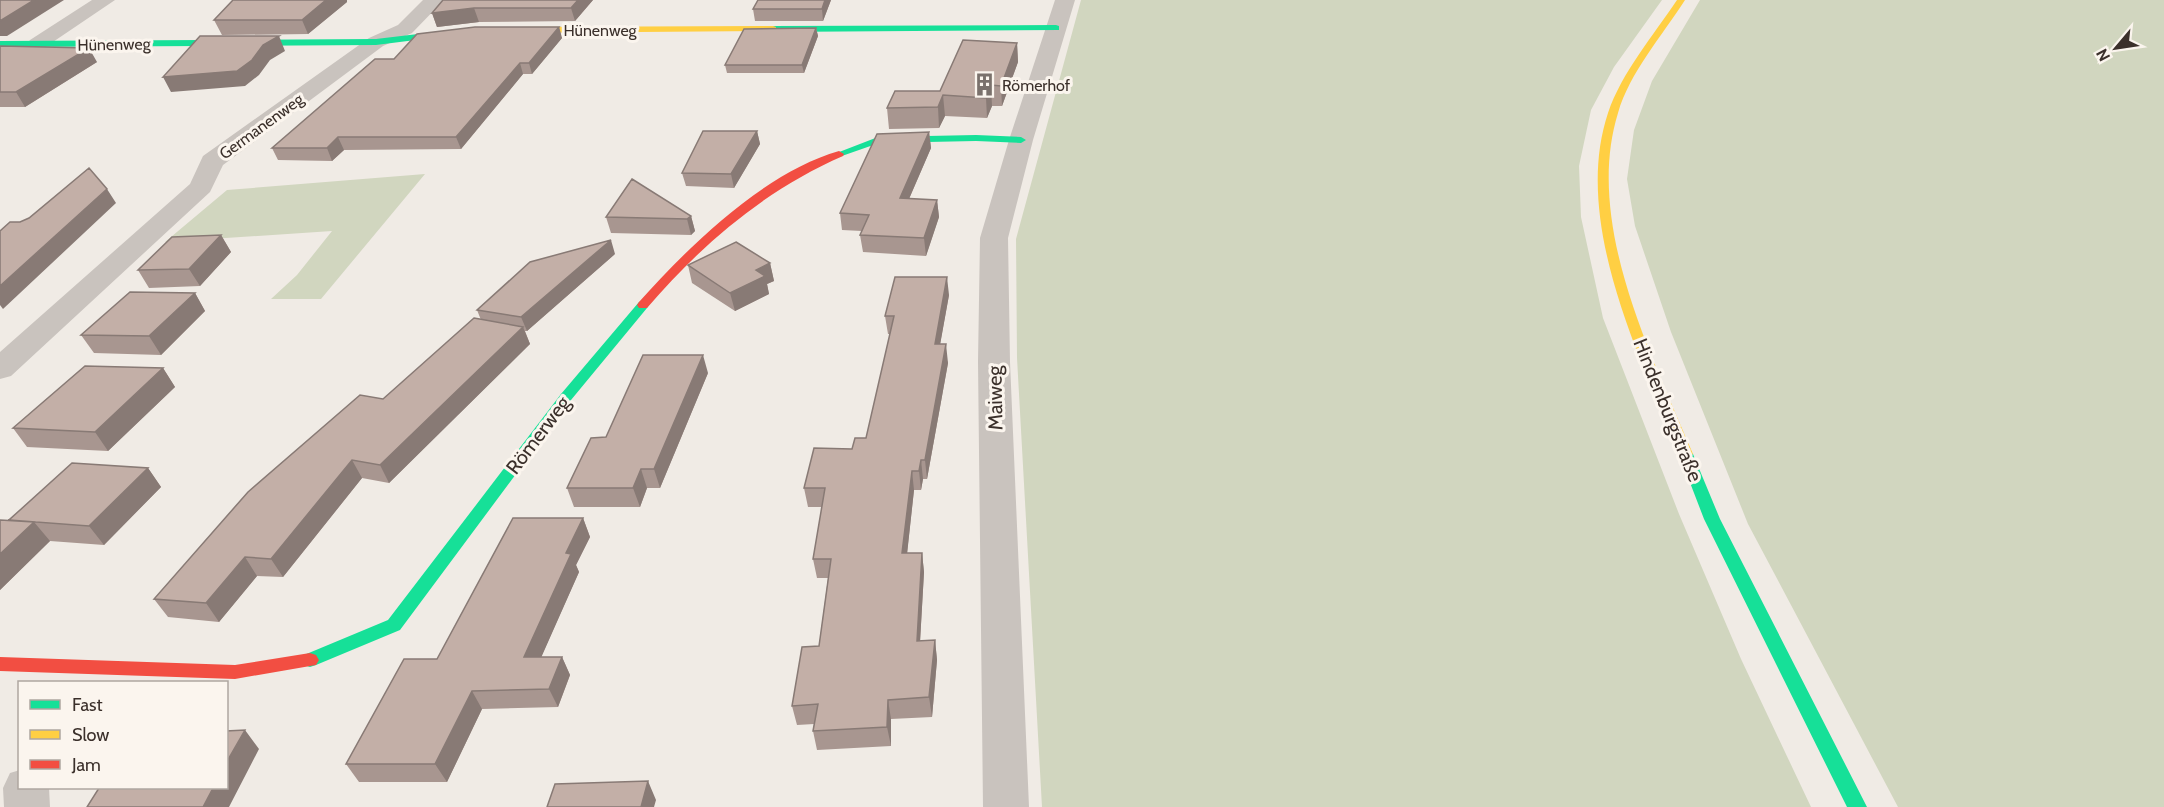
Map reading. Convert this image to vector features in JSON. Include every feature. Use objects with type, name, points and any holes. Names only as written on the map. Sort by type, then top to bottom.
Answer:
[{"type":"street","points":[[37,44],[105,0]]},
{"type":"street","name":"Germanenweg","points":[[0,369],[201,187],[212,161],[376,42],[405,29],[434,0]]},
{"type":"street","name":"Hindenburgstraße","points":[[1681,0],[1633,74],[1613,114],[1602,171],[1605,220],[1635,327],[1712,519],[1857,807]]},
{"type":"street","name":"Hünenweg","points":[[495,30],[1061,14]]},
{"type":"street","name":"Maiweg","points":[[1006,807],[994,362],[994,238],[1021,140],[1061,14]]},
{"type":"street","name":"Hünenweg","points":[[0,44],[376,42],[479,30]]},
{"type":"street","name":"Römerweg","points":[[24,671],[235,672],[310,660],[394,625],[566,397],[666,277],[678,264],[749,205],[815,163],[878,140],[946,138],[1021,140]]},
{"type":"street","points":[[26,789],[27,807]]},
{"type":"green space","points":[[1081,0],[1662,0],[1614,67],[1591,110],[1579,166],[1581,217],[1603,318],[1679,514],[1741,659],[1811,807],[1042,807],[1017,358],[1016,239]]},
{"type":"green space","points":[[1700,0],[2164,0],[2164,807],[1898,807],[1748,524],[1671,332],[1635,226],[1627,179],[1634,130],[1652,81]]},
{"type":"green space","points":[[425,174],[321,299],[271,299],[297,275],[332,231],[165,242],[227,190]]},
{"type":"building","points":[[0,0],[34,0],[0,21]]},
{"type":"building","points":[[233,0],[326,0],[302,20],[214,20]]},
{"type":"building","points":[[443,0],[578,0],[571,8],[474,8],[432,13]]},
{"type":"building","points":[[758,0],[825,0],[822,9],[753,9]]},
{"type":"building","points":[[475,27],[559,27],[529,63],[520,63],[456,137],[338,137],[327,148],[272,148],[375,59],[394,59],[417,34]]},
{"type":"building","points":[[816,28],[802,65],[725,65],[744,29]]},
{"type":"building","points":[[200,36],[279,36],[263,45],[252,60],[237,71],[163,77]]},
{"type":"building","points":[[963,40],[1017,43],[1001,86],[991,85],[986,98],[943,95],[938,107],[887,108],[895,91],[940,91]]},
{"type":"building","points":[[0,46],[89,48],[16,92],[0,92]]},
{"type":"building","points":[[703,131],[757,131],[731,174],[682,173]]},
{"type":"building","points":[[929,132],[900,198],[937,200],[924,238],[860,235],[869,215],[840,213],[877,134]]},
{"type":"building","points":[[89,168],[107,189],[0,286],[0,231],[10,222],[20,222],[29,218]]},
{"type":"building","points":[[632,179],[691,216],[687,219],[606,217]]},
{"type":"building","points":[[221,235],[189,269],[138,270],[172,237]]},
{"type":"building","points":[[611,240],[521,317],[477,310],[530,262]]},
{"type":"building","points":[[736,242],[770,263],[756,270],[765,276],[730,293],[688,265]]},
{"type":"building","points":[[895,277],[947,277],[935,344],[946,344],[925,460],[921,460],[919,471],[912,471],[902,553],[922,553],[917,641],[935,640],[929,697],[888,700],[887,727],[813,731],[818,704],[792,706],[802,647],[819,646],[831,559],[813,559],[825,488],[804,488],[814,448],[852,449],[855,438],[866,438],[894,316],[885,316]]},
{"type":"building","points":[[130,292],[195,293],[149,336],[81,335]]},
{"type":"building","points":[[474,318],[523,327],[380,465],[352,460],[271,559],[245,557],[206,603],[154,599],[248,492],[360,395],[383,399]]},
{"type":"building","points":[[643,355],[703,355],[654,469],[641,469],[633,488],[567,488],[591,438],[606,437]]},
{"type":"building","points":[[85,366],[163,368],[95,432],[13,428]]},
{"type":"building","points":[[72,463],[148,468],[89,526],[9,520]]},
{"type":"building","points":[[513,518],[583,518],[566,553],[571,554],[524,657],[562,657],[549,689],[472,691],[435,764],[346,764],[404,659],[437,659]]},
{"type":"building","points":[[0,520],[34,522],[0,554]]},
{"type":"building","points":[[245,730],[228,760],[228,731]]},
{"type":"building","points":[[648,781],[641,807],[547,807],[555,784]]},
{"type":"building","points":[[98,789],[212,789],[203,807],[87,807]]},
{"type":"traffic: fast","points":[[773,29],[1056,28]]},
{"type":"traffic: fast","points":[[0,44],[376,42],[460,32]]},
{"type":"traffic: fast","points":[[839,154],[878,140],[976,138],[1021,140]]},
{"type":"traffic: fast","points":[[310,660],[394,625],[566,397],[643,305]]},
{"type":"traffic: fast","points":[[1686,454],[1712,519],[1857,807]]},
{"type":"traffic: slow","points":[[1681,0],[1635,69],[1613,113],[1604,153],[1604,195],[1610,240],[1622,286],[1637,331],[1686,454]]},
{"type":"traffic: slow","points":[[514,30],[773,29]]},
{"type":"traffic: jam","points":[[643,305],[684,261],[732,218],[785,180],[839,154]]},
{"type":"traffic: jam","points":[[0,664],[235,672],[310,660]]},
{"type":"place","name":"Römerhof","points":[[984,85]]}]
